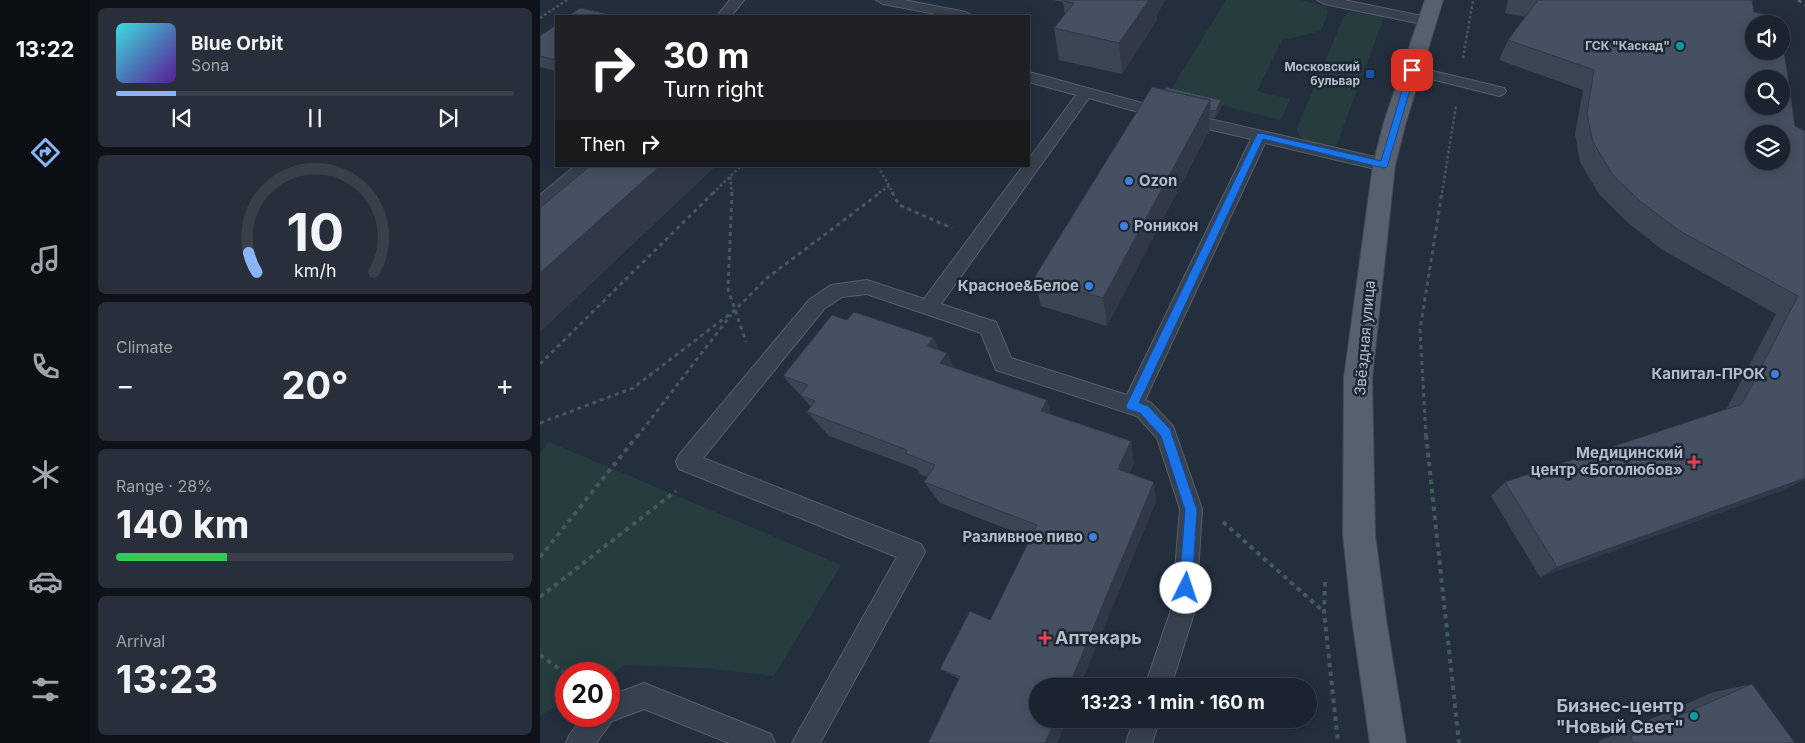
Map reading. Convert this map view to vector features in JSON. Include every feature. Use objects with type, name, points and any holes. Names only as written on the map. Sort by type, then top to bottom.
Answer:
[{"type":"main road","name":"Звёздная улица","points":[[1388,743],[1369,619],[1359,535],[1358,378],[1384,165],[1431,10]]},
{"type":"lane","points":[[725,15],[737,0]]},
{"type":"lane","points":[[883,0],[961,15]]},
{"type":"lane","points":[[1324,0],[1431,10]]},
{"type":"lane","points":[[1412,70],[1499,91]]},
{"type":"lane","points":[[1030,77],[1152,111],[1384,165]]},
{"type":"lane","points":[[929,307],[1086,92]]},
{"type":"lane","points":[[1132,406],[1260,136]]},
{"type":"lane","points":[[540,204],[585,167]]},
{"type":"lane","points":[[805,743],[913,552],[687,462],[816,304],[838,290],[867,287],[989,328],[1003,364],[1144,409],[1166,433],[1191,510],[1184,608],[1161,678]]},
{"type":"lane","points":[[620,705],[644,696],[762,743]]},
{"type":"lane","points":[[580,743],[592,727]]},
{"type":"lane","points":[[1139,743],[1145,728]]},
{"type":"path","points":[[540,18],[567,0]]},
{"type":"path","points":[[1451,134],[1420,330],[1424,412],[1459,743]]},
{"type":"path","points":[[540,364],[740,167]]},
{"type":"path","points":[[878,167],[899,205],[979,239]]},
{"type":"path","points":[[730,177],[732,193],[728,290],[758,375]]},
{"type":"path","points":[[540,556],[643,429],[735,310],[767,278],[888,186]]},
{"type":"path","points":[[540,423],[633,388],[735,310]]},
{"type":"path","points":[[540,598],[704,469]]},
{"type":"path","points":[[1184,487],[1324,611],[1338,743]]},
{"type":"path","points":[[540,654],[555,666]]},
{"type":"green space","points":[[1226,0],[1301,0],[1327,7],[1328,13],[1321,31],[1282,40],[1257,91],[1290,99],[1281,120],[1169,93]]},
{"type":"green space","points":[[1350,12],[1384,17],[1336,147],[1309,141],[1299,136],[1297,128],[1344,16]]},
{"type":"green space","points":[[549,442],[841,565],[774,676],[704,668],[625,665],[620,668],[620,662],[555,662],[555,707],[540,716],[540,452]]},
{"type":"building","points":[[1064,0],[1149,0],[1119,43],[1054,28],[1074,3]]},
{"type":"building","points":[[1538,0],[1752,0],[1754,12],[1770,15],[1745,15],[1745,60],[1785,60],[1787,70],[1745,70],[1745,115],[1790,115],[1790,91],[1795,126],[1805,131],[1805,478],[1557,567],[1505,482],[1742,404],[1798,296],[1678,230],[1641,202],[1612,174],[1593,142],[1587,114],[1594,70],[1508,40]]},
{"type":"building","points":[[580,8],[613,15],[570,15]]},
{"type":"building","points":[[555,26],[555,60],[540,56],[540,36]]},
{"type":"building","points":[[1152,87],[1210,100],[1103,298],[1034,278]]},
{"type":"building","points":[[1166,87],[1221,100],[1216,111],[1210,110],[1210,100],[1164,90]]},
{"type":"building","points":[[589,167],[659,167],[540,273],[540,208]]},
{"type":"building","points":[[854,312],[933,338],[927,346],[947,353],[940,363],[1047,400],[1041,411],[1131,441],[1118,469],[1154,482],[1072,678],[1029,678],[1029,728],[1052,728],[1045,743],[928,743],[960,677],[940,669],[970,611],[990,620],[1037,525],[924,482],[935,465],[905,453],[907,450],[807,412],[815,401],[800,395],[808,385],[783,376],[832,315],[847,320]]},
{"type":"building","points":[[1752,684],[1795,743],[1634,743],[1630,737]]},
{"type":"railway","points":[[1798,0],[1805,5]]},
{"type":"place","name":"ГСК \"Каскад\"","points":[[1680,46]]},
{"type":"place","name":"Московский бульвар","points":[[1370,74]]},
{"type":"place","name":"Ozon","points":[[1129,181]]},
{"type":"place","name":"Роникон","points":[[1124,226]]},
{"type":"place","name":"Красное&Белое","points":[[1089,286]]},
{"type":"place","name":"Капитал-ПРОК","points":[[1775,374]]},
{"type":"place","name":"Медицинский центр «Боголюбов»","points":[[1694,462]]},
{"type":"place","name":"Разливное пиво","points":[[1093,537]]},
{"type":"place","name":"Аптекарь","points":[[1045,638]]},
{"type":"place","name":"Бизнес-центр \"Новый Свет\"","points":[[1694,716]]},
{"type":"route","points":[[1186,588],[1191,510],[1166,433],[1144,409],[1132,406],[1260,136],[1384,165],[1395,122],[1412,70]]}]
